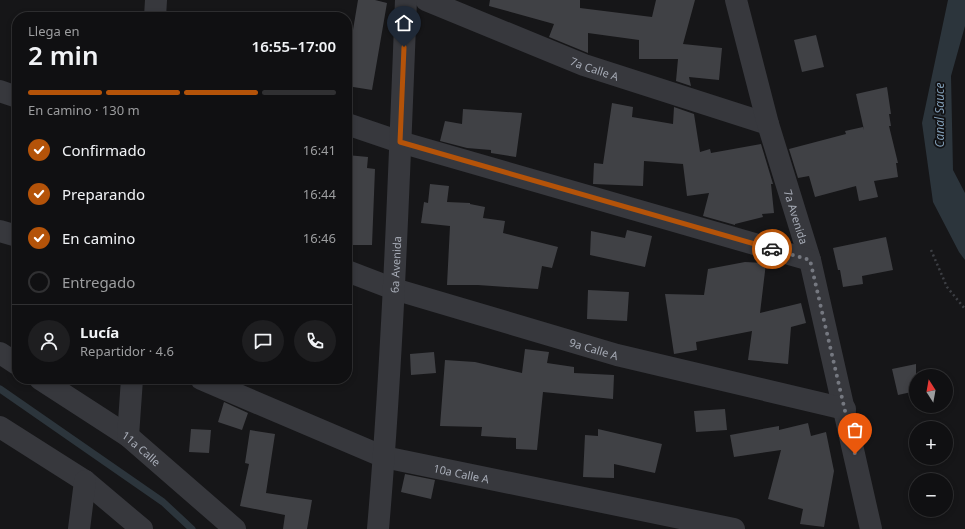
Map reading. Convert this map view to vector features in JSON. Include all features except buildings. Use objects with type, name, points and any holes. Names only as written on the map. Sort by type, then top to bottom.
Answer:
[{"type":"street","points":[[155,12],[156,0]]},
{"type":"street","name":"6a Avenida","points":[[378,529],[394,289],[406,0]]},
{"type":"street","name":"7a Calle A","points":[[426,0],[584,65],[768,124]]},
{"type":"street","name":"7a Avenida","points":[[736,0],[768,124],[810,260],[871,529]]},
{"type":"street","points":[[0,91],[12,95]]},
{"type":"street","points":[[352,126],[400,142],[810,260]]},
{"type":"street","points":[[0,231],[12,235]]},
{"type":"street","name":"9a Calle A","points":[[352,273],[394,289],[617,355],[845,409]]},
{"type":"street","points":[[0,353],[12,361]]},
{"type":"street","name":"11a Calle","points":[[48,384],[128,436],[235,529]]},
{"type":"street","points":[[128,436],[132,384]]},
{"type":"street","name":"10a Calle A","points":[[213,384],[384,457],[734,529]]},
{"type":"street","points":[[0,427],[85,481],[142,529]]},
{"type":"street","points":[[79,529],[85,481]]},
{"type":"path","points":[[932,250],[947,287],[965,309]]},
{"type":"water","name":"Canal Sauce","points":[[948,0],[965,0],[965,26],[951,76],[953,170],[965,193],[965,260],[959,252],[933,202],[922,123]]},
{"type":"waterway","points":[[0,389],[163,502],[192,529]]},
{"type":"way so far","points":[[772,249],[810,260],[855,454]]},
{"type":"route","points":[[404,47],[400,142],[772,249]]}]
